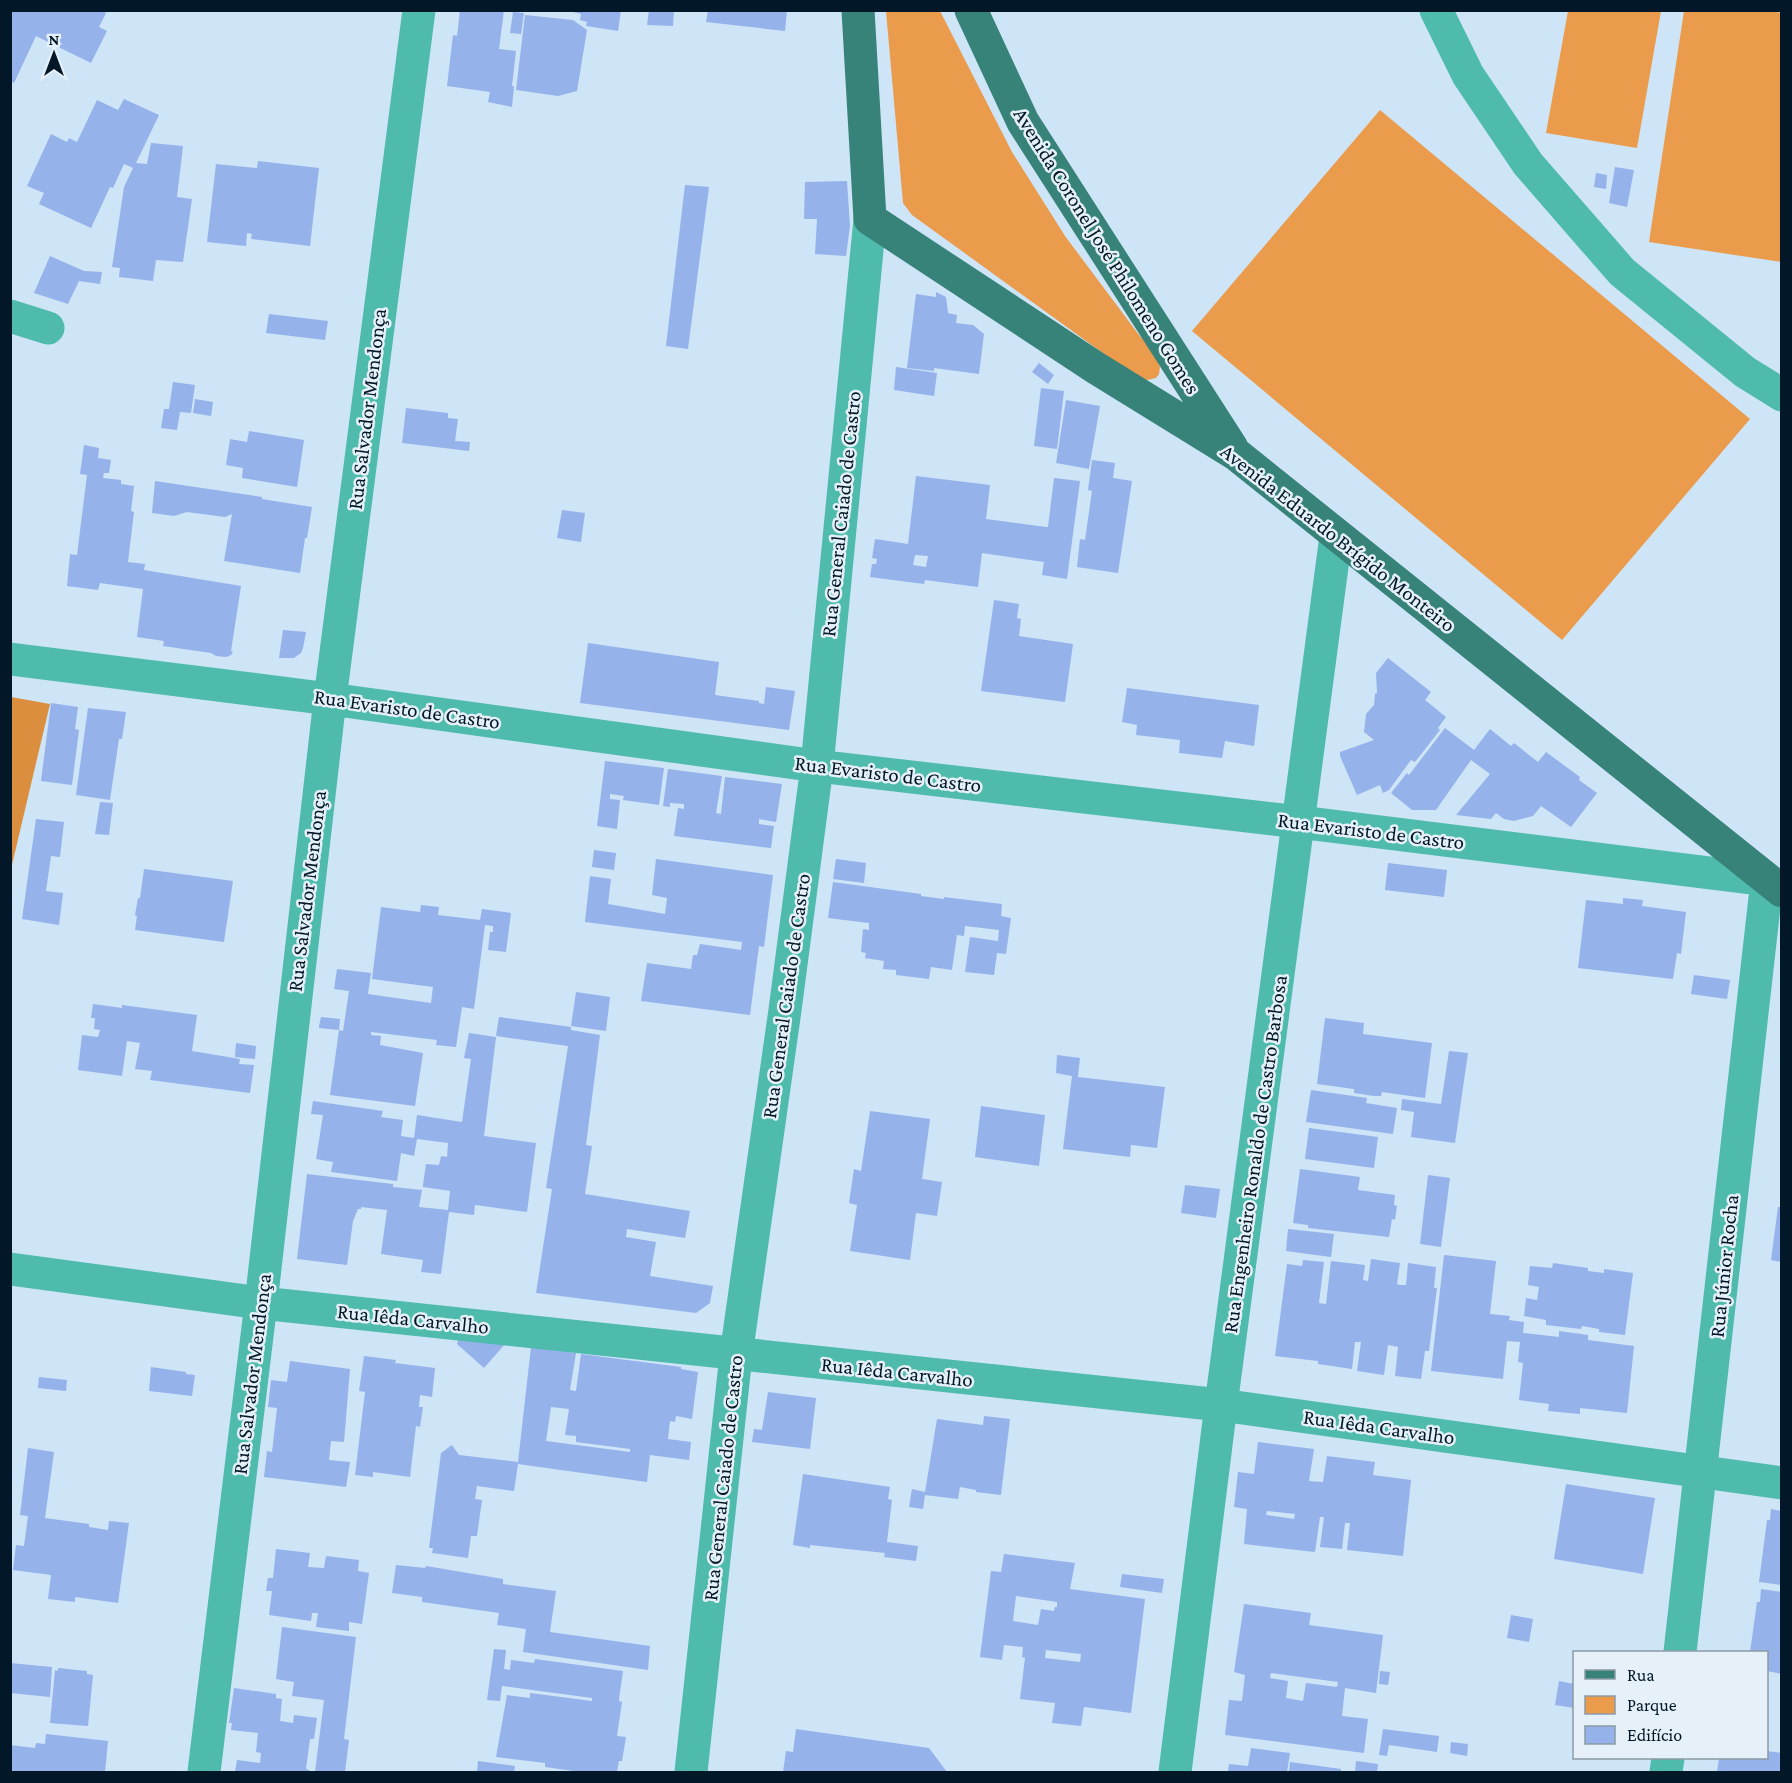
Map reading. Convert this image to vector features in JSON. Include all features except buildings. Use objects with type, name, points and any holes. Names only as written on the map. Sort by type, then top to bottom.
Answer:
[{"type":"main road","points":[[858,10],[870,219]]},
{"type":"main road","name":"Avenida Coronel José Philomeno Gomes","points":[[971,10],[1023,122],[1237,455]]},
{"type":"main road","name":"Avenida Eduardo Brígido Monteiro","points":[[870,219],[1096,368],[1237,455],[1774,885]]},
{"type":"street","name":"Rua Salvador Mendonça","points":[[204,1773],[261,1303],[330,699],[419,10]]},
{"type":"street","points":[[1436,10],[1468,75],[1528,164],[1622,273],[1745,372],[1782,395]]},
{"type":"street","name":"Rua General Caiado de Castro","points":[[691,1773],[736,1355],[817,766],[870,219]]},
{"type":"street","points":[[10,316],[48,328]]},
{"type":"street","name":"Rua Engenheiro Ronaldo de Castro Barbosa","points":[[1175,1773],[1336,536]]},
{"type":"street","name":"Rua Evaristo de Castro","points":[[10,659],[330,699],[817,766],[1299,822],[1774,885]]},
{"type":"street","name":"Rua Júnior Rocha","points":[[1680,1651],[1774,885]]},
{"type":"street","name":"Rua Iêda Carvalho","points":[[10,1269],[261,1303],[1221,1406],[1782,1483]]},
{"type":"green space","points":[[1765,10],[1781,13],[1781,262],[1649,242],[1684,11]]},
{"type":"green space","points":[[886,11],[940,11],[1012,152],[1065,236],[1139,335],[1153,350],[1160,367],[1156,378],[1143,381],[1136,377],[912,215],[903,203]]},
{"type":"green space","points":[[1568,11],[1661,11],[1637,148],[1546,133]]},
{"type":"green space","points":[[1380,110],[1750,419],[1562,640],[1192,331]]},
{"type":"shaded area","points":[[10,697],[50,704],[11,869]]}]
